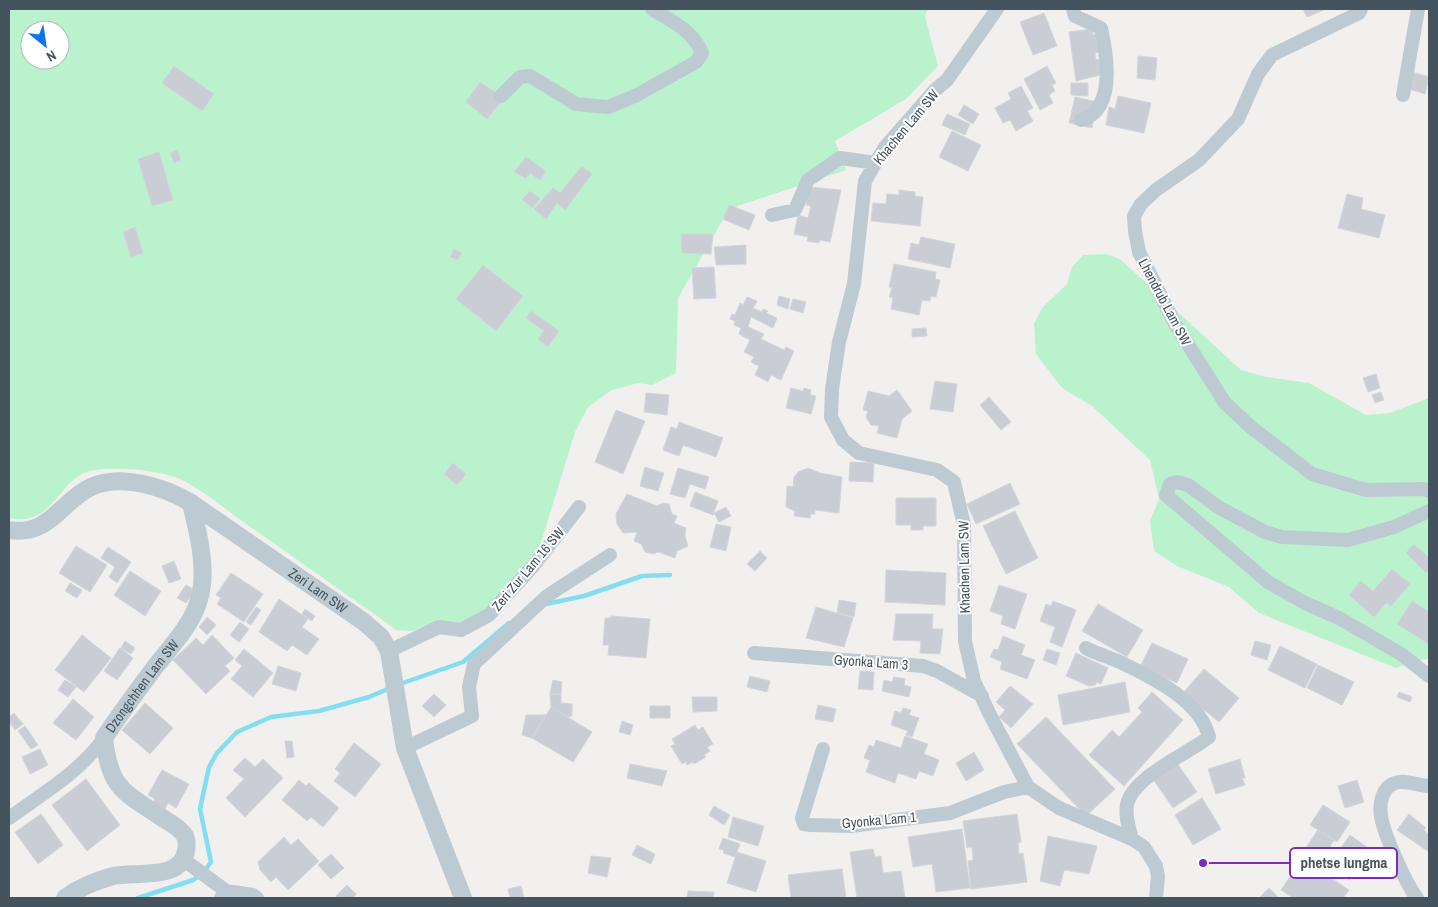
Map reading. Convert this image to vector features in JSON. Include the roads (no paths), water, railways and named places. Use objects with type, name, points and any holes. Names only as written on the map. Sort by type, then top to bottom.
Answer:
[{"type":"street","points":[[501,96],[520,77],[530,76],[576,104],[608,107],[635,96],[696,62],[702,53],[697,41],[682,27],[652,9]]},
{"type":"street","name":"Khachen Lam SW","points":[[997,9],[947,80],[885,147],[865,181],[854,284],[839,342],[832,389],[832,417],[843,440],[859,453],[937,470],[954,482],[964,525],[965,641],[974,681],[1031,789],[1059,808],[1132,839],[1144,847],[1156,866],[1158,876],[1156,898]]},
{"type":"street","points":[[1073,9],[1075,16],[1101,28],[1108,58],[1102,101],[1091,117],[1081,120]]},
{"type":"street","name":"Lhendrub Lam SW","points":[[1361,9],[1359,13],[1272,55],[1258,74],[1238,119],[1199,160],[1156,190],[1141,204],[1134,216],[1135,231],[1139,252],[1175,324],[1225,403],[1252,428],[1312,474],[1366,490],[1424,489],[1429,491]]},
{"type":"street","points":[[1403,95],[1418,9]]},
{"type":"street","points":[[772,215],[794,210],[808,180],[840,158],[868,162],[873,166]]},
{"type":"street","points":[[1429,511],[1394,527],[1348,540],[1322,540],[1282,537],[1265,532],[1218,508],[1188,485],[1177,482],[1170,484],[1166,495],[1268,582],[1305,604],[1339,618],[1401,654],[1429,676]]},
{"type":"street","name":"Zeri Lam SW","points":[[9,530],[22,531],[54,519],[79,495],[101,483],[134,483],[164,490],[191,503],[364,622],[381,637],[389,651],[405,748],[463,898]]},
{"type":"street","name":"Dzongchhen Lam SW","points":[[190,865],[183,833],[134,799],[112,778],[104,738],[157,665],[184,633],[192,618],[202,588],[203,573],[191,503]]},
{"type":"street","name":"Zeri Zur Lam 16 SW","points":[[389,651],[439,627],[461,630],[489,615],[534,565],[579,508]]},
{"type":"street","points":[[405,748],[472,716],[469,687],[474,664],[547,596],[610,554]]},
{"type":"street","points":[[1086,648],[1125,664],[1161,684],[1187,703],[1206,724],[1209,737],[1198,746],[1172,758],[1140,784],[1127,803],[1126,820],[1132,839]]},
{"type":"street","name":"Gyonka Lam 3","points":[[754,653],[923,666],[937,671],[982,696]]},
{"type":"street","points":[[9,818],[80,766],[92,755],[104,738]]},
{"type":"street","name":"Gyonka Lam 1","points":[[823,748],[802,818],[804,824],[851,826],[950,813],[1004,792],[1031,789]]},
{"type":"street","points":[[1417,898],[1407,886],[1381,816],[1382,796],[1387,788],[1395,783],[1408,782],[1417,786],[1429,786]]},
{"type":"street","points":[[907,826],[953,817],[1031,789]]},
{"type":"street","points":[[65,898],[95,881],[116,876],[166,871],[190,865],[214,883],[223,895],[253,894],[257,898]]},
{"type":"waterway","points":[[546,604],[584,596],[642,576],[670,575]]},
{"type":"waterway","points":[[400,684],[463,662],[509,623]]},
{"type":"waterway","points":[[138,898],[193,880],[202,874],[211,862],[200,809],[209,767],[217,753],[237,732],[271,717],[319,711],[369,697],[390,688]]},
{"type":"place","name":"phetse lungma","points":[[1203,863]]}]
